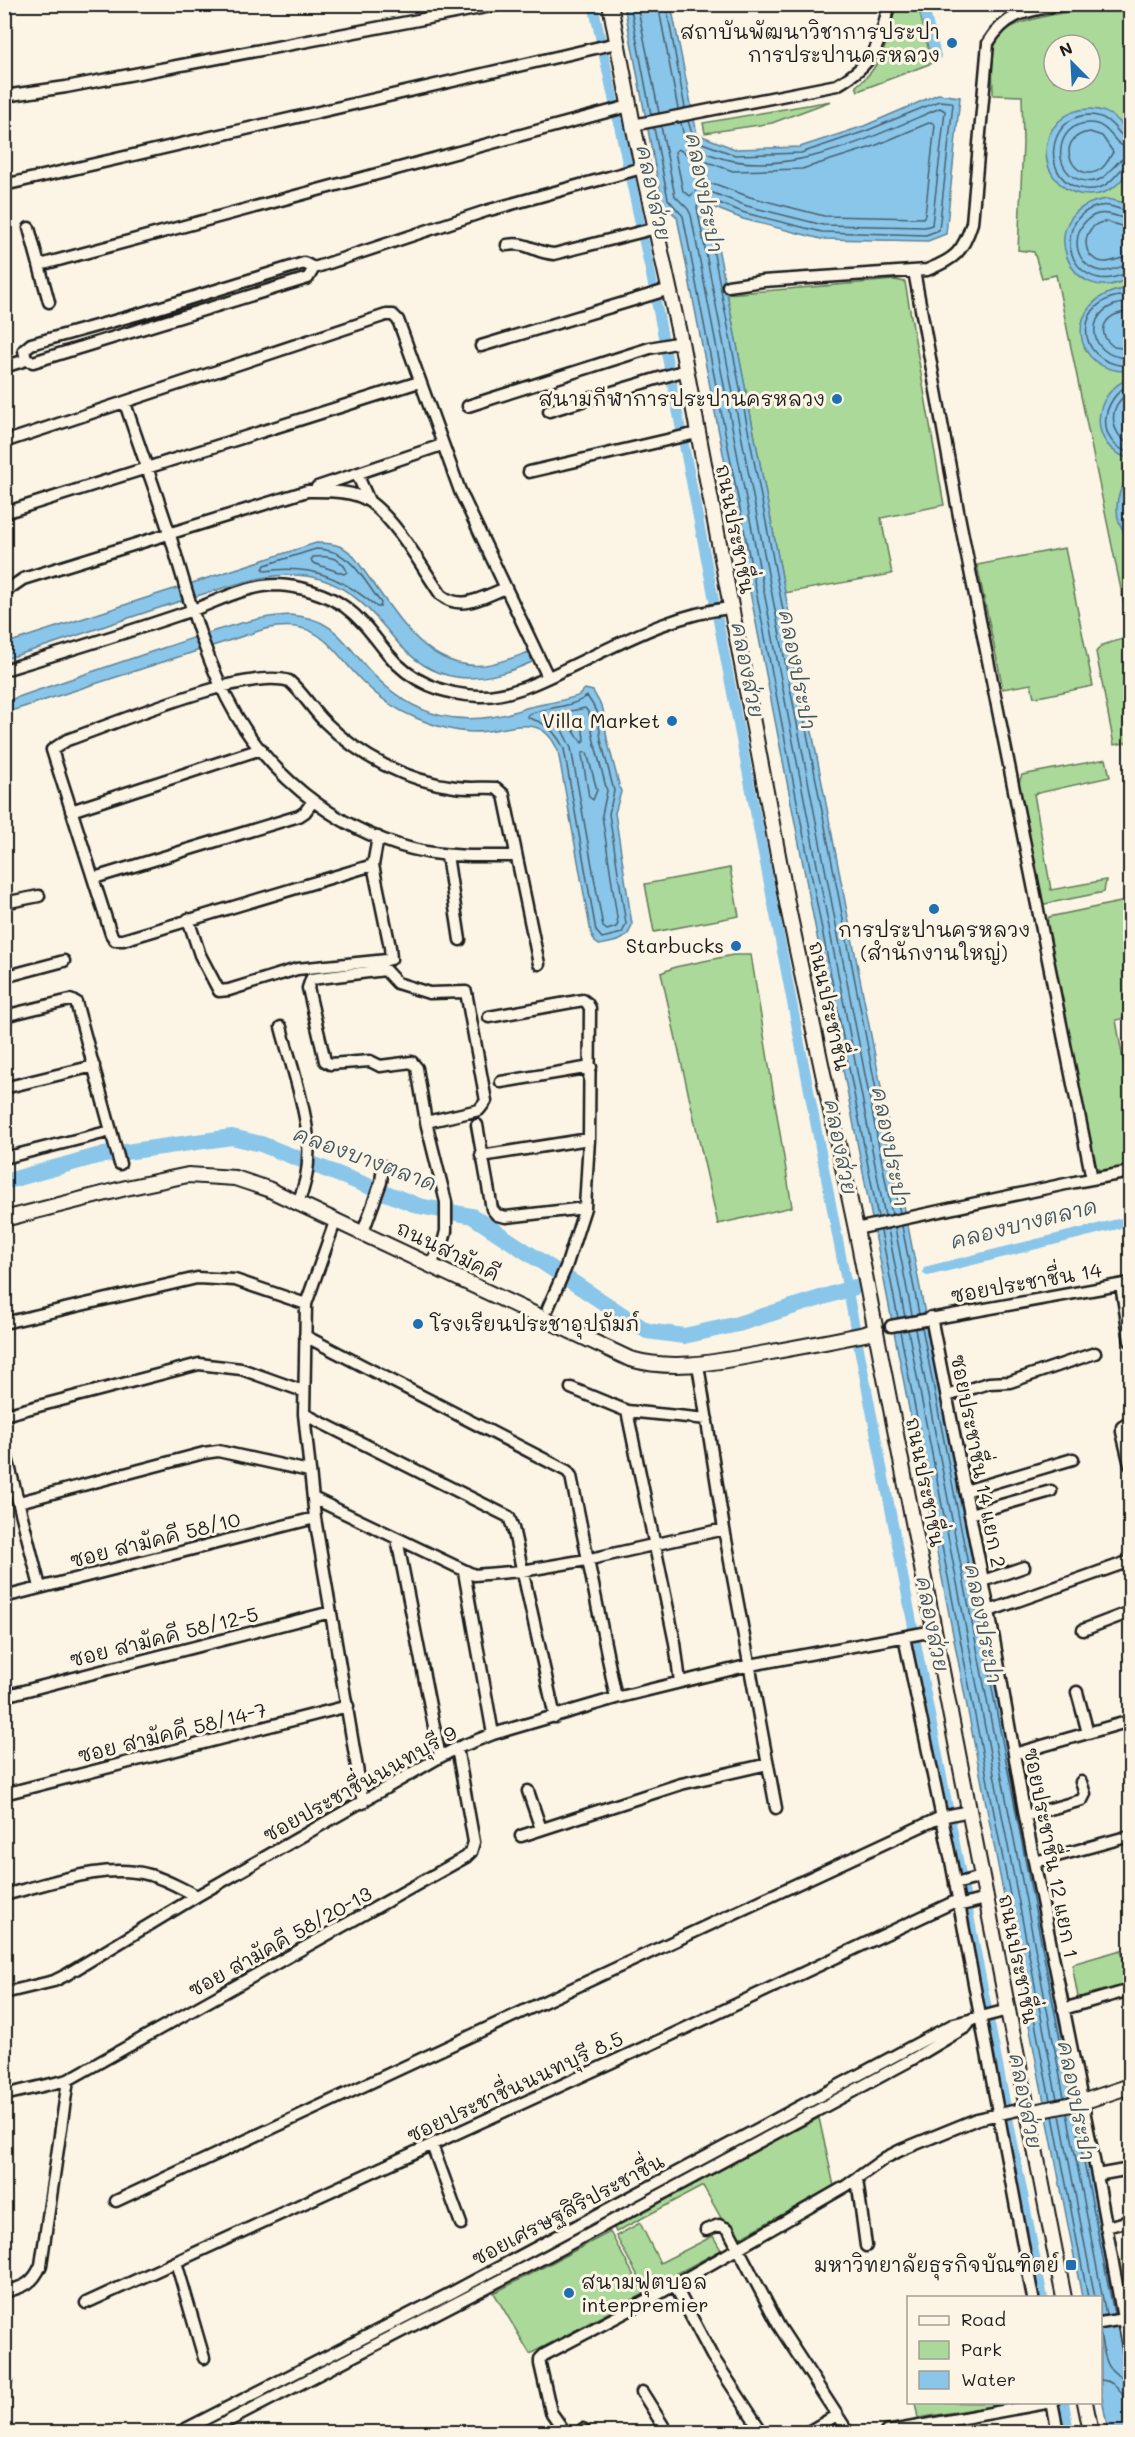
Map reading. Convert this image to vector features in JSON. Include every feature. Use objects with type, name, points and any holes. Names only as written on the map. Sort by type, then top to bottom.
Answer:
[{"type":"main road","name":"ถนนประชาชื่น","points":[[610,4],[612,45],[625,107],[638,124],[638,169],[645,231],[665,290],[726,608],[788,908],[862,1228],[871,1333],[964,1812],[966,1881],[981,1901],[1018,2111],[1064,2296]]},
{"type":"main road","name":"ถนนสามัคคี","points":[[4,1219],[188,1175],[219,1176],[249,1182],[298,1202],[630,1359],[660,1366],[698,1365],[871,1333]]},
{"type":"main road","points":[[1018,2111],[1081,2102],[1131,2086]]},
{"type":"main road","points":[[1085,2404],[1091,2433]]},
{"type":"street","points":[[4,96],[66,87],[502,4]]},
{"type":"street","points":[[638,124],[837,85],[865,65],[879,44],[889,4]]},
{"type":"street","points":[[728,286],[763,281],[914,272],[927,270],[946,262],[959,253],[972,223],[988,43],[996,29],[1008,19],[1066,4]]},
{"type":"street","points":[[4,185],[612,45]]},
{"type":"street","points":[[40,265],[625,107]]},
{"type":"street","points":[[4,367],[26,360],[33,362],[254,295],[308,278],[314,268],[486,211],[638,169]]},
{"type":"street","points":[[29,228],[49,302]]},
{"type":"street","points":[[507,245],[520,243],[545,253],[554,254],[645,231]]},
{"type":"street","points":[[26,360],[24,350],[31,344],[139,314],[304,263],[314,268]]},
{"type":"street","points":[[914,272],[959,516],[1092,1179]]},
{"type":"street","points":[[250,280],[254,295]]},
{"type":"street","points":[[481,346],[665,290]]},
{"type":"street","points":[[139,314],[143,328]]},
{"type":"street","points":[[4,442],[387,315],[393,315],[398,320],[459,491],[548,677]]},
{"type":"street","points":[[468,406],[650,348],[675,343]]},
{"type":"street","points":[[549,411],[681,372]]},
{"type":"street","points":[[4,513],[419,382]]},
{"type":"street","points":[[124,403],[206,650],[236,714],[273,766],[313,801],[353,827],[378,837],[423,851],[447,855],[516,856]]},
{"type":"street","points":[[529,472],[692,434]]},
{"type":"street","points":[[4,588],[10,588],[23,579],[307,491],[442,446]]},
{"type":"street","points":[[357,474],[369,501],[397,532],[441,595],[448,601],[458,604],[468,603],[506,588]]},
{"type":"street","points":[[307,491],[345,493],[369,501]]},
{"type":"street","points":[[4,670],[190,605],[277,585],[333,599],[347,608],[363,622],[400,667],[438,689],[464,694],[492,695],[522,688],[664,623],[726,608]]},
{"type":"street","points":[[373,865],[123,940],[115,940],[111,934],[52,750],[67,741],[222,686],[272,678],[289,681],[333,729],[364,753],[385,765],[408,776],[434,784],[501,790],[504,795],[539,964]]},
{"type":"street","points":[[71,811],[261,749]]},
{"type":"street","points":[[94,878],[299,816],[313,801]]},
{"type":"street","points":[[188,919],[200,956],[219,991],[230,990],[297,969],[390,959],[390,947],[373,865],[378,837]]},
{"type":"street","points":[[447,855],[460,940]]},
{"type":"street","points":[[4,903],[39,896]]},
{"type":"street","points":[[4,977],[64,961]]},
{"type":"street","points":[[426,1122],[479,1110],[486,1101],[466,992],[429,993],[397,983],[385,970],[311,979],[308,988],[325,1060],[330,1064],[370,1061],[380,1066],[412,1062],[417,1068],[426,1122],[446,1202],[446,1231],[430,1264]]},
{"type":"street","points":[[4,1016],[74,1000],[78,1005],[120,1164]]},
{"type":"street","points":[[489,1017],[583,1000],[590,1008],[591,1067],[585,1208],[566,1267],[548,1308]]},
{"type":"street","points":[[281,1027],[307,1129],[308,1170],[306,1185],[298,1202]]},
{"type":"street","points":[[4,1088],[94,1066]]},
{"type":"street","points":[[501,1082],[591,1067]]},
{"type":"street","points":[[477,1125],[492,1209],[497,1215],[506,1217],[585,1208]]},
{"type":"street","points":[[4,1158],[111,1131]]},
{"type":"street","points":[[481,1156],[589,1139]]},
{"type":"street","points":[[363,1232],[381,1182],[383,1166]]},
{"type":"street","points":[[862,1228],[1131,1172]]},
{"type":"street","points":[[336,1219],[306,1304],[304,1414],[315,1518],[363,1803]]},
{"type":"street","points":[[4,1323],[197,1278],[235,1280],[306,1304]]},
{"type":"street","points":[[1126,1284],[1131,1341]]},
{"type":"street","name":"ซอยประชาชื่น 14","points":[[891,1326],[1126,1284]]},
{"type":"street","name":"ซอยประชาชื่น 14 แยก 2","points":[[930,1318],[989,1611]]},
{"type":"street","points":[[304,1336],[567,1471],[571,1476],[586,1560],[616,1698]]},
{"type":"street","points":[[947,1396],[989,1383],[1010,1382],[1095,1353]]},
{"type":"street","points":[[4,1415],[199,1364],[241,1370],[303,1391]]},
{"type":"street","points":[[698,1365],[724,1530],[776,1808]]},
{"type":"street","points":[[571,1388],[627,1411],[707,1419]]},
{"type":"street","points":[[627,1411],[653,1547],[675,1643],[680,1682]]},
{"type":"street","points":[[304,1414],[509,1517],[555,1717]]},
{"type":"street","points":[[1131,1422],[1122,1427],[1131,1465]]},
{"type":"street","points":[[4,1446],[40,1587]]},
{"type":"street","points":[[19,1502],[211,1452],[229,1452],[309,1471]]},
{"type":"street","points":[[965,1491],[1073,1459]]},
{"type":"street","points":[[970,1514],[1051,1491]]},
{"type":"street","points":[[313,1498],[474,1575],[522,1571],[586,1560],[724,1530]]},
{"type":"street","name":"ซอย สามัคคี 58/10","points":[[4,1597],[315,1518]]},
{"type":"street","points":[[397,1539],[440,1757]]},
{"type":"street","points":[[989,1611],[1131,1561]]},
{"type":"street","points":[[983,1581],[1024,1567]]},
{"type":"street","points":[[464,1572],[493,1734]]},
{"type":"street","name":"ซอยประชาชื่น 12 แยก 1","points":[[989,1611],[1025,1816],[1131,2357]]},
{"type":"street","name":"ซอย สามัคคี 58/12-5","points":[[4,1696],[331,1612]]},
{"type":"street","points":[[1083,1630],[1131,1612]]},
{"type":"street","name":"ซอยประชาชื่นนนทบุรี 9","points":[[4,1993],[54,1981],[66,1975],[197,1896],[457,1748],[493,1734],[680,1682],[750,1665],[929,1633]]},
{"type":"street","points":[[906,1637],[942,1816],[966,1881],[960,1903],[978,2017],[1018,2111],[1033,2296]]},
{"type":"street","points":[[1077,1692],[1088,1733]]},
{"type":"street","name":"ซอย สามัคคี 58/14-7","points":[[4,1794],[348,1706]]},
{"type":"street","points":[[1014,1754],[1131,1721]]},
{"type":"street","name":"ซอย สามัคคี 58/20-13","points":[[4,2095],[69,2079],[466,1857],[471,1852],[474,1842],[457,1748]]},
{"type":"street","points":[[521,1836],[681,1784],[768,1764]]},
{"type":"street","points":[[1025,1816],[1082,1800],[1085,1794],[1081,1782]]},
{"type":"street","points":[[528,1791],[541,1829]]},
{"type":"street","points":[[116,2201],[942,1816],[964,1812]]},
{"type":"street","points":[[1035,1862],[1131,1836]]},
{"type":"street","points":[[4,1895],[100,1872],[119,1870],[152,1875],[197,1896]]},
{"type":"street","name":"ซอยประชาชื่นนนทบุรี 8.5","points":[[86,2303],[960,1903],[981,1901]]},
{"type":"street","points":[[1063,2009],[1131,1990]]},
{"type":"street","name":"ซอยเศรษฐสิริประชาชื่น","points":[[180,2433],[453,2292],[954,2024],[1001,2012]]},
{"type":"street","name":"ซอยเศรษฐสิริประชาชื่น","points":[[207,2433],[547,2256],[911,2060],[966,2027],[978,2017]]},
{"type":"street","points":[[4,2292],[25,2287],[31,2283],[41,2265],[69,2079]]},
{"type":"street","points":[[565,2433],[551,2412],[540,2359],[856,2179],[885,2158],[956,2127],[1018,2111]]},
{"type":"street","points":[[432,2145],[461,2224]]},
{"type":"street","points":[[1097,2175],[1131,2169]]},
{"type":"street","points":[[856,2179],[866,2246]]},
{"type":"street","points":[[1106,2227],[1131,2221]]},
{"type":"street","points":[[706,2230],[719,2225],[728,2229],[779,2326],[849,2433]]},
{"type":"street","points":[[176,2262],[204,2358]]},
{"type":"street","points":[[674,2284],[712,2356],[762,2433]]},
{"type":"street","points":[[1102,2323],[1123,2319]]},
{"type":"street","points":[[4,2373],[6,2380],[4,2385]]},
{"type":"street","points":[[642,2392],[667,2433]]},
{"type":"street","points":[[886,2433],[1046,2404]]},
{"type":"street","points":[[1052,2404],[1058,2433]]},
{"type":"street","points":[[808,2433],[837,2415]]},
{"type":"green space","points":[[896,5],[918,5],[932,63],[858,91],[856,86],[873,69],[884,50]]},
{"type":"green space","points":[[1130,5],[1130,633],[1056,275],[1042,278],[1034,252],[1018,250],[1023,144],[1022,96],[993,95],[993,52],[997,39],[1005,31],[1018,24],[1074,11]]},
{"type":"green space","points":[[831,101],[772,123],[705,133],[703,123]]},
{"type":"green space","name":"สนามกีฬาการประปานครหลวง","points":[[895,280],[905,282],[944,505],[881,518],[892,574],[785,593],[727,294]]},
{"type":"green space","points":[[1065,548],[1093,686],[1038,697],[1034,697],[1031,684],[1003,689],[977,565]]},
{"type":"green space","points":[[1130,637],[1130,742],[1114,745],[1096,652],[1102,645]]},
{"type":"green space","points":[[1106,759],[1110,777],[1034,794],[1051,890],[1106,880],[1104,892],[1045,904],[1040,901],[1018,785],[1022,775]]},
{"type":"green space","points":[[730,868],[739,916],[654,932],[645,884]]},
{"type":"green space","points":[[1130,900],[1130,1017],[1116,1020],[1130,1099],[1130,1167],[1105,1172],[1096,1168],[1092,1156],[1046,926],[1049,917]]},
{"type":"green space","points":[[733,955],[751,955],[792,1207],[718,1224],[661,973],[675,967]]},
{"type":"green space","points":[[1121,1950],[1130,1988],[1079,2003],[1072,1964]]},
{"type":"green space","points":[[819,2118],[834,2186],[734,2241],[703,2186],[616,2232],[613,2226]]},
{"type":"green space","points":[[640,2223],[660,2263],[713,2236],[721,2250],[665,2280],[667,2288],[649,2296],[616,2236]]},
{"type":"green space","name":"สนามฟุตบอล interpremier","points":[[610,2232],[644,2294],[530,2354],[494,2293]]},
{"type":"green space","points":[[915,2404],[1007,2404],[918,2418]]},
{"type":"water","name":"คลองประปา","points":[[624,5],[671,5],[697,134],[735,149],[800,147],[864,126],[938,94],[960,97],[946,234],[928,241],[821,239],[743,219],[710,206],[1130,2370],[1130,2432],[1108,2432],[1102,2398],[1102,2296],[1082,2296],[677,217],[662,203]]},
{"type":"water","points":[[1089,109],[1113,116],[1125,128],[1132,152],[1125,176],[1113,188],[1089,195],[1065,188],[1053,176],[1046,152],[1053,128],[1065,116]]},
{"type":"water","points":[[1107,199],[1130,207],[1130,277],[1109,285],[1090,282],[1076,272],[1067,256],[1064,239],[1069,221],[1083,207]]},
{"type":"water","points":[[1124,289],[1130,290],[1130,371],[1110,369],[1095,361],[1085,349],[1081,335],[1083,320],[1091,306],[1104,295]]},
{"type":"water","points":[[1130,378],[1130,459],[1116,452],[1106,443],[1099,419],[1108,395],[1117,385]]},
{"type":"water","points":[[1130,477],[1130,539],[1120,524],[1117,508],[1120,491]]},
{"type":"water","points":[[316,543],[334,544],[348,551],[402,623],[430,650],[446,659],[465,664],[485,665],[529,652],[532,662],[512,670],[475,678],[441,673],[424,665],[408,653],[366,607],[345,590],[320,579],[292,575],[265,577],[239,583],[5,659],[4,644]]},
{"type":"water","points":[[274,616],[305,617],[327,626],[386,687],[404,700],[441,716],[461,719],[503,715],[570,698],[579,695],[585,689],[593,691],[603,709],[607,739],[621,792],[615,813],[632,924],[628,934],[620,940],[599,945],[591,933],[558,751],[551,738],[542,730],[522,726],[474,732],[451,730],[409,715],[375,693],[323,639],[312,632],[284,626],[265,629],[5,713],[4,702],[44,688],[227,627]]},
{"type":"waterway","name":"คลองส่วย","points":[[593,4],[651,275],[1043,2296]]},
{"type":"waterway","points":[[923,4],[936,56]]},
{"type":"waterway","name":"คลองบางตลาด","points":[[4,1182],[97,1156],[232,1137],[261,1144],[419,1206],[472,1216],[647,1331],[684,1336],[738,1324],[855,1287]]},
{"type":"waterway","name":"คลองบางตลาด","points":[[928,1271],[1130,1221]]},
{"type":"waterway","name":"คลองส่วย","points":[[1064,2404],[1069,2432]]},
{"type":"place","name":"สถาบันพัฒนาวิชาการประปา การประปานครหลวง","points":[[952,43]]},
{"type":"place","name":"สนามกีฬาการประปานครหลวง","points":[[837,399]]},
{"type":"place","name":"Villa Market","points":[[672,721]]},
{"type":"place","name":"การประปานครหลวง (สำนักงานใหญ่)","points":[[934,909]]},
{"type":"place","name":"Starbucks","points":[[736,946]]},
{"type":"place","name":"โรงเรียนประชาอุปถัมภ์","points":[[418,1324]]},
{"type":"place","name":"มหาวิทยาลัยธุรกิจบัณฑิตย์","points":[[1071,2265]]},
{"type":"place","name":"สนามฟุตบอล interpremier","points":[[569,2293]]}]
